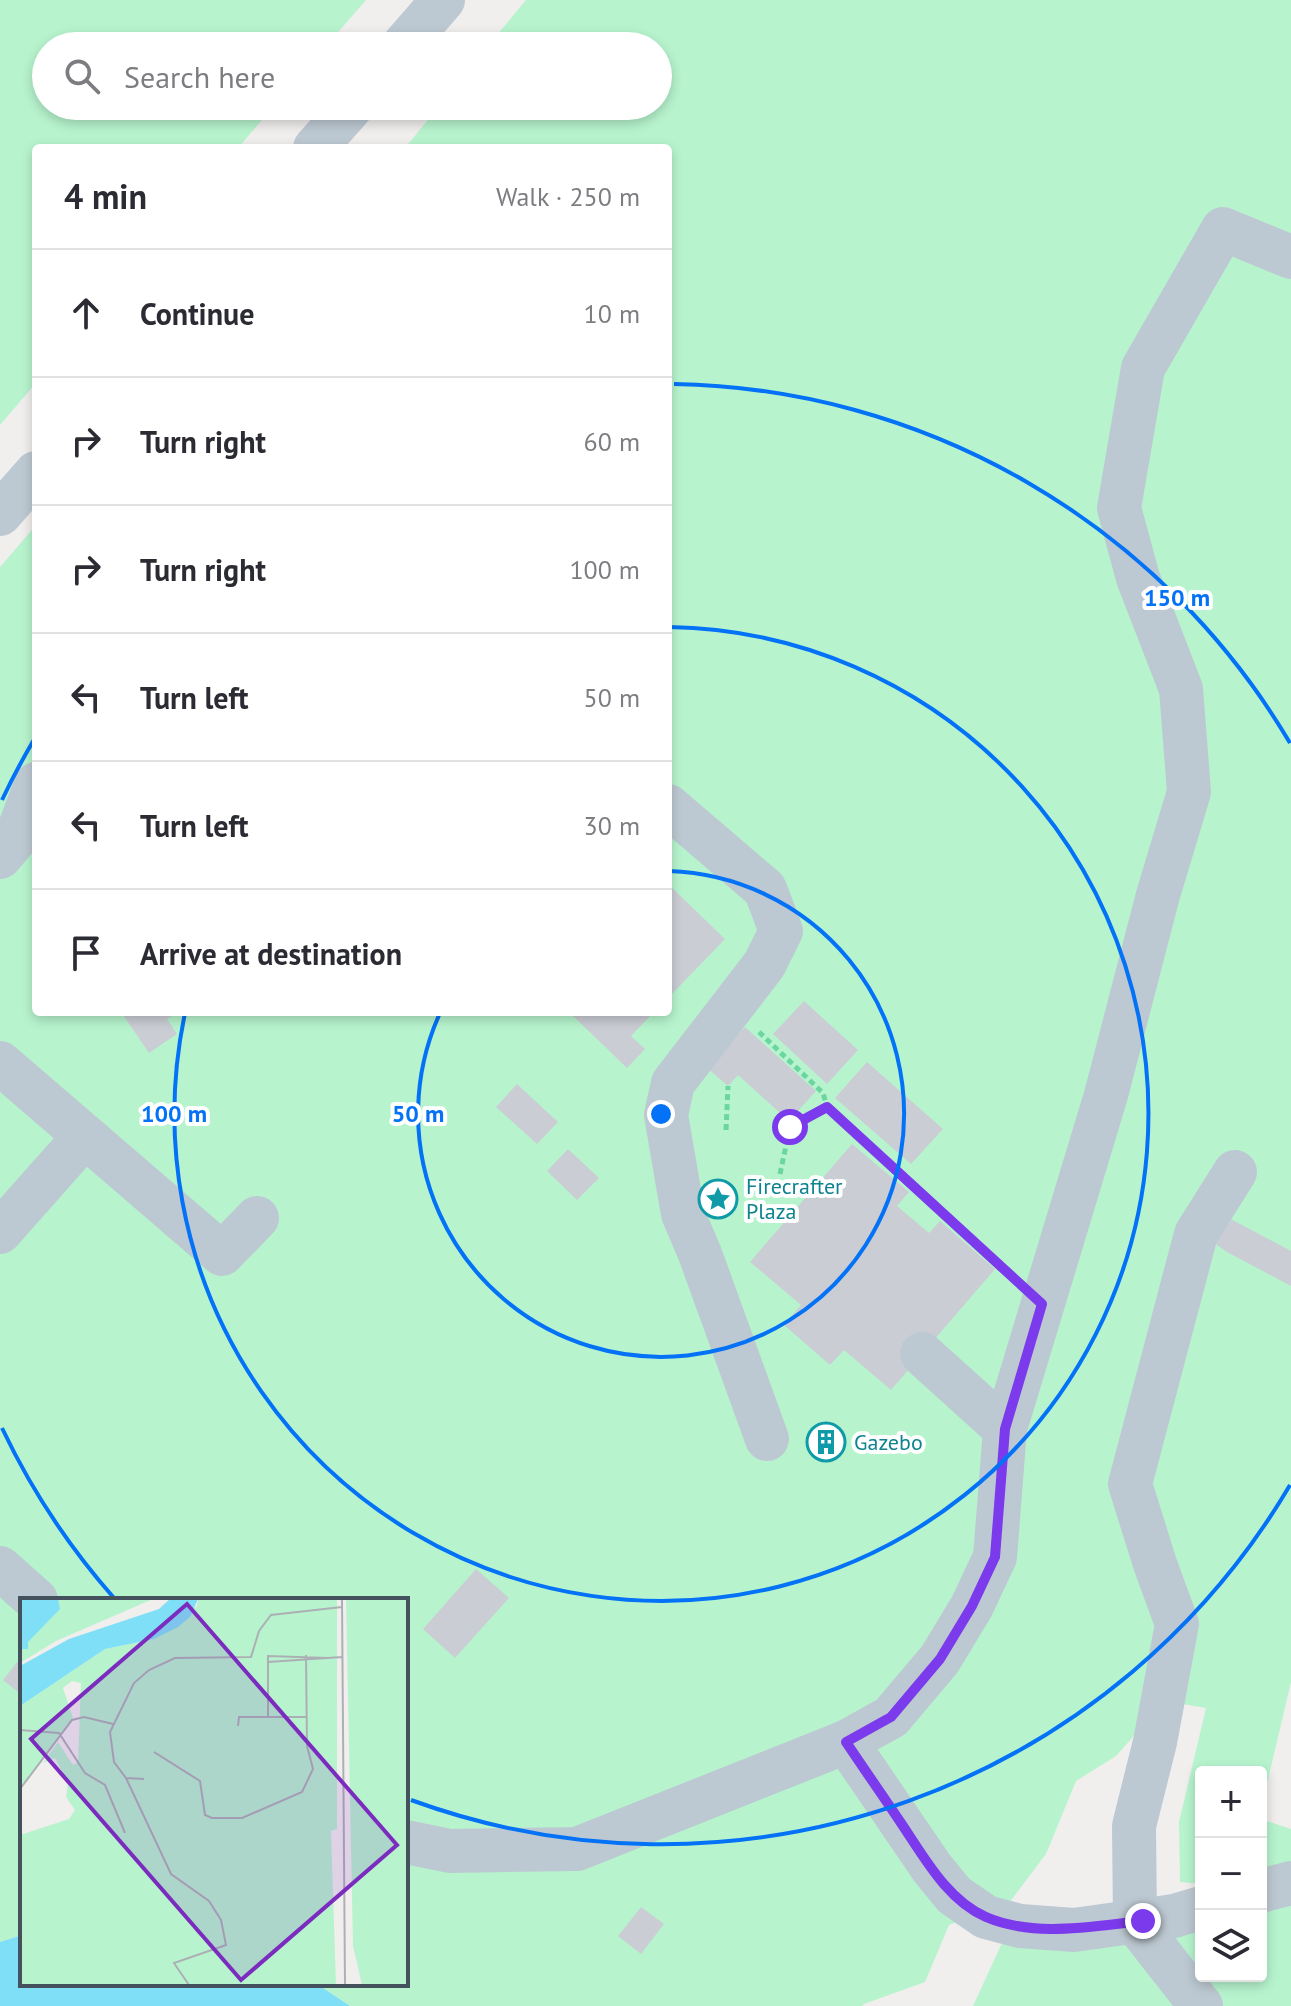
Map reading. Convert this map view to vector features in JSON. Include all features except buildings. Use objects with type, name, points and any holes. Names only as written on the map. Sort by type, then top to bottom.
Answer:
[{"type":"street","points":[[415,32],[443,0]]},
{"type":"street","points":[[319,144],[340,120]]},
{"type":"street","points":[[408,1842],[450,1851],[577,1849],[846,1742],[891,1717],[940,1659],[972,1606],[995,1557],[1005,1429],[1106,1095],[1158,895],[1189,792],[1181,689],[1138,578],[1119,508],[1143,368],[1223,229],[1291,257]]},
{"type":"street","points":[[0,514],[32,478]]},
{"type":"street","points":[[0,857],[16,838],[32,795]]},
{"type":"street","points":[[672,809],[765,889],[781,931],[764,965],[673,1083],[666,1115],[683,1214],[767,1439]]},
{"type":"street","points":[[0,1063],[222,1254],[257,1218]]},
{"type":"street","points":[[0,1232],[85,1136]]},
{"type":"street","points":[[1201,2006],[1135,1922],[1134,1826],[1155,1742],[1177,1624],[1130,1484],[1196,1234],[1235,1172]]},
{"type":"street","points":[[922,1354],[1005,1429]]},
{"type":"street","points":[[0,1568],[34,1598]]},
{"type":"street","points":[[846,1742],[932,1868],[954,1895],[986,1917],[1020,1926],[1074,1930],[1174,1916],[1195,1910]]},
{"type":"street","points":[[1267,1889],[1291,1883]]},
{"type":"path","points":[[749,1023],[823,1093],[827,1107],[1042,1304]]},
{"type":"path","points":[[726,1130],[728,1086]]},
{"type":"path","points":[[780,1174],[790,1127],[827,1107]]},
{"type":"green space","points":[[0,0],[366,0],[338,32],[32,32],[32,120],[262,120],[241,144],[32,144],[32,388],[0,425]]},
{"type":"green space","points":[[526,0],[1291,0],[1291,1682],[1267,1784],[1267,1766],[1195,1766],[1195,1883],[1180,1882],[1179,1822],[1206,1708],[1165,1701],[1116,1756],[1076,1781],[1046,1854],[1009,1903],[949,1925],[925,1982],[862,2006],[350,2006],[320,1986],[408,1986],[408,1598],[20,1598],[20,1936],[0,1942],[0,567],[32,530],[32,1016],[672,1016],[672,144],[408,144],[428,120],[672,120],[672,32],[500,32]]},
{"type":"green space","points":[[1267,1821],[1291,1829],[1291,1868],[1267,1876]]},
{"type":"green space","points":[[1291,1884],[1291,2006],[973,2006],[1007,1932],[1195,1909],[1195,1982],[1267,1982],[1267,1890]]},
{"type":"water","points":[[20,1936],[20,1986],[320,1986],[350,2006],[0,2006],[0,1942]]},
{"type":"place","name":"Firecrafter Plaza","points":[[718,1199]]},
{"type":"place","name":"Gazebo","points":[[826,1442]]},
{"type":"route","points":[[790,1127],[827,1107],[1042,1304],[1005,1429],[995,1557],[972,1606],[940,1659],[891,1717],[846,1742],[932,1868],[954,1895],[986,1917],[1020,1926],[1074,1930],[1143,1921]]}]
